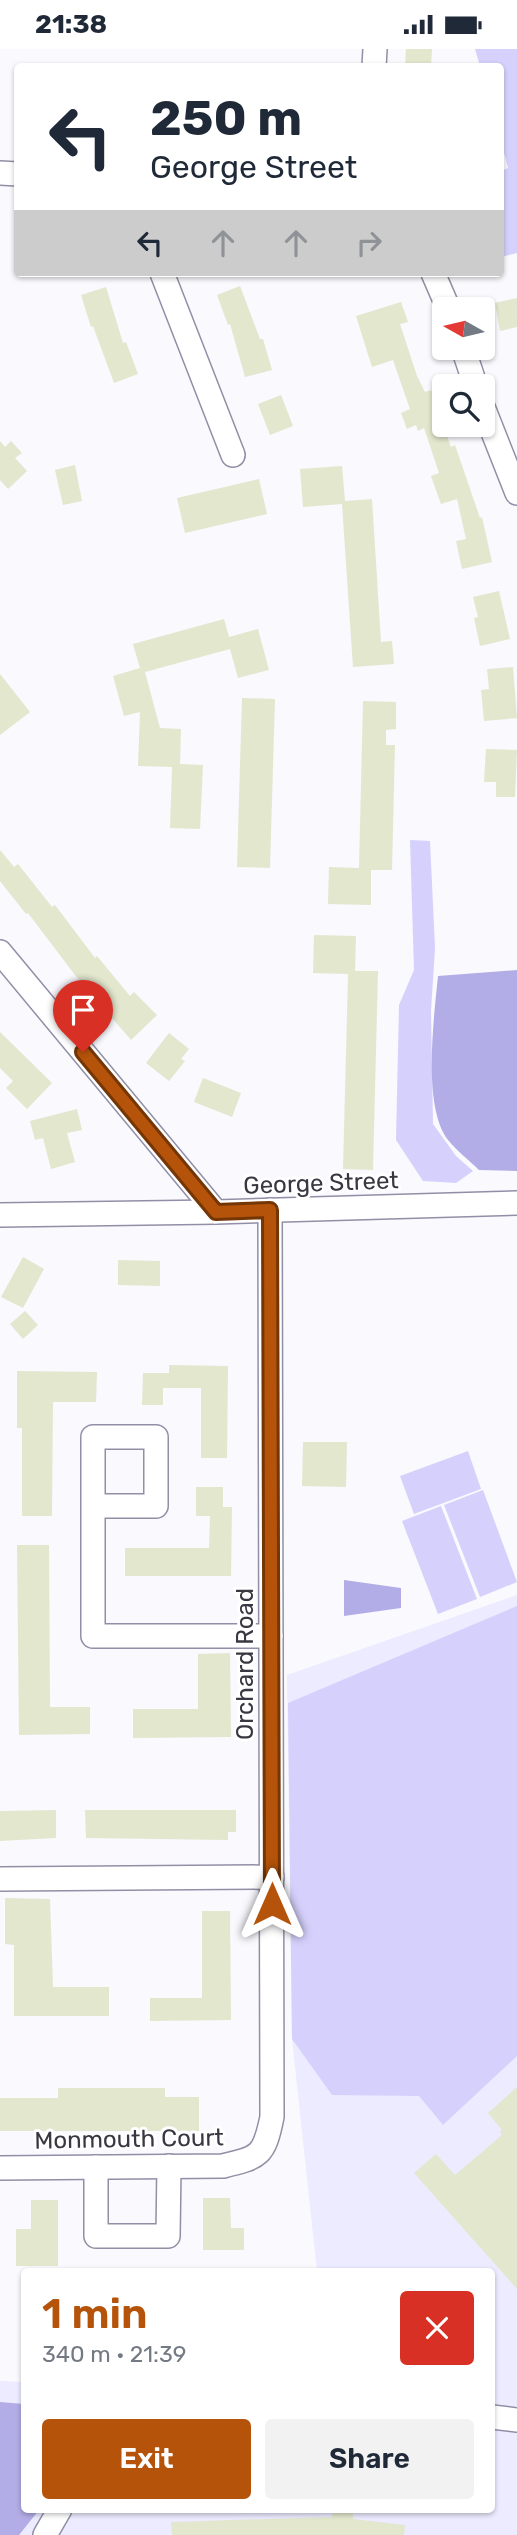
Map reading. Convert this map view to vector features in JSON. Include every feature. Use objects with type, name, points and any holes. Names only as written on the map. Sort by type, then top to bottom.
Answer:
[{"type":"street","points":[[164,277],[233,455]]},
{"type":"street","points":[[435,277],[443,297]]},
{"type":"street","points":[[495,437],[517,493]]},
{"type":"street","points":[[0,952],[216,1212]]},
{"type":"street","name":"George Street","points":[[0,1215],[517,1203]]},
{"type":"street","name":"Orchard Road","points":[[270,1210],[272,2117]]},
{"type":"street","points":[[93,1506],[93,1636],[271,1636]]},
{"type":"street","points":[[0,1879],[271,1877]]},
{"type":"street","name":"Monmouth Court","points":[[0,2168],[223,2166],[253,2159],[267,2141],[272,2117]]},
{"type":"street","points":[[96,2167],[96,2236],[168,2236],[169,2166]]},
{"type":"street","points":[[495,2417],[517,2420]]},
{"type":"street","points":[[46,2535],[58,2513]]},
{"type":"shaded area","points":[[475,49],[517,49],[517,253],[504,256],[504,170],[508,168],[504,153],[504,63],[479,63]]},
{"type":"shaded area","points":[[410,840],[430,841],[435,948],[431,1011],[433,1124],[456,1156],[473,1171],[456,1183],[423,1181],[396,1140],[399,1005],[414,970]]},
{"type":"shaded area","points":[[517,970],[517,1171],[479,1170],[448,1140],[440,1125],[435,1106],[432,1061],[438,976]]},
{"type":"shaded area","points":[[468,1451],[481,1489],[414,1514],[400,1476]]},
{"type":"shaded area","points":[[483,1490],[517,1582],[480,1597],[444,1505]]},
{"type":"shaded area","points":[[441,1506],[477,1599],[438,1614],[402,1521]]},
{"type":"shaded area","points":[[344,1580],[401,1588],[401,1608],[344,1616]]},
{"type":"shaded area","points":[[517,1595],[517,2535],[0,2535],[0,2381],[21,2382],[21,2513],[495,2513],[495,2268],[317,2268],[292,2039],[287,1675]]},
{"type":"shaded area","points":[[517,1606],[517,2056],[443,2125],[419,2096],[332,2095],[292,2039],[288,1703]]},
{"type":"shaded area","points":[[0,2402],[21,2404],[21,2513],[37,2513],[19,2535],[0,2535]]},
{"type":"building","points":[[406,49],[432,49],[431,63],[405,63]]},
{"type":"building","points":[[240,286],[260,339],[263,339],[272,370],[245,377],[230,324],[228,325],[217,295]]},
{"type":"building","points":[[106,287],[123,343],[126,342],[138,374],[114,383],[81,295]]},
{"type":"building","points":[[517,298],[517,327],[500,331],[495,303]]},
{"type":"building","points":[[401,302],[408,322],[400,324],[417,376],[425,392],[431,390],[432,393],[432,437],[447,437],[451,447],[455,445],[480,518],[482,517],[492,562],[462,569],[456,541],[466,539],[457,499],[441,504],[431,476],[439,473],[424,428],[418,431],[416,425],[407,429],[401,413],[410,409],[393,360],[372,367],[356,316]]},
{"type":"building","points":[[281,395],[293,426],[270,435],[258,404]]},
{"type":"building","points":[[0,441],[5,447],[11,441],[22,453],[15,458],[27,471],[8,489],[0,480]]},
{"type":"building","points":[[75,465],[82,501],[63,505],[55,470]]},
{"type":"building","points":[[342,466],[345,501],[372,499],[381,642],[392,641],[394,664],[353,667],[342,504],[303,507],[300,469]]},
{"type":"building","points":[[259,479],[267,514],[185,533],[177,498]]},
{"type":"building","points":[[499,591],[510,639],[480,646],[474,618],[478,617],[473,597]]},
{"type":"building","points":[[224,619],[229,637],[258,629],[269,670],[238,678],[230,649],[145,672],[160,728],[181,729],[180,764],[203,765],[200,829],[170,828],[172,767],[138,766],[140,712],[124,716],[113,676],[140,668],[133,644]]},
{"type":"building","points":[[513,667],[517,718],[484,721],[481,690],[489,689],[487,669]]},
{"type":"building","points":[[0,674],[30,712],[0,735]]},
{"type":"building","points":[[242,698],[275,699],[270,868],[237,867]]},
{"type":"building","points":[[363,701],[396,702],[396,729],[386,730],[386,745],[395,745],[392,870],[371,870],[371,905],[328,904],[329,867],[359,868]]},
{"type":"building","points":[[486,749],[517,750],[515,797],[496,797],[496,782],[484,782]]},
{"type":"building","points":[[0,850],[14,867],[18,864],[52,907],[55,905],[95,958],[97,956],[130,996],[134,992],[157,1015],[131,1040],[0,881]]},
{"type":"building","points":[[314,935],[356,936],[355,971],[378,971],[373,1170],[343,1169],[348,974],[313,973]]},
{"type":"building","points":[[0,1032],[52,1083],[27,1109],[6,1088],[13,1081],[0,1068]]},
{"type":"building","points":[[169,1033],[189,1049],[181,1059],[185,1061],[169,1081],[146,1063]]},
{"type":"building","points":[[203,1078],[241,1093],[232,1117],[194,1102]]},
{"type":"building","points":[[77,1109],[82,1130],[67,1133],[75,1162],[51,1169],[43,1138],[35,1140],[30,1121]]},
{"type":"building","points":[[23,1257],[44,1269],[23,1308],[1,1297]]},
{"type":"building","points":[[118,1260],[160,1261],[160,1286],[118,1285]]},
{"type":"building","points":[[25,1311],[38,1325],[23,1339],[10,1324]]},
{"type":"building","points":[[169,1365],[228,1366],[227,1458],[201,1458],[201,1388],[163,1388],[163,1405],[142,1405],[143,1373],[169,1373]]},
{"type":"building","points":[[17,1371],[97,1372],[96,1402],[53,1402],[52,1516],[22,1516],[22,1428],[17,1428]]},
{"type":"building","points":[[303,1442],[347,1442],[346,1487],[302,1486]]},
{"type":"building","points":[[196,1487],[223,1487],[223,1507],[232,1507],[231,1576],[125,1576],[125,1548],[209,1548],[210,1516],[196,1516]]},
{"type":"building","points":[[17,1545],[49,1545],[50,1707],[90,1707],[90,1734],[19,1735]]},
{"type":"building","points":[[230,1653],[231,1737],[133,1738],[133,1709],[198,1709],[198,1654]]},
{"type":"building","points":[[56,1810],[56,1838],[0,1841],[0,1811]]},
{"type":"building","points":[[85,1810],[236,1810],[236,1832],[228,1832],[228,1840],[86,1838]]},
{"type":"building","points":[[5,1898],[50,1899],[53,1987],[109,1987],[109,2016],[14,2016],[14,1945],[5,1944]]},
{"type":"building","points":[[202,1911],[230,1911],[231,2020],[150,2021],[150,1998],[202,1998]]},
{"type":"building","points":[[517,2087],[517,2289],[414,2173],[436,2154],[455,2175],[502,2135],[502,2130],[488,2113]]},
{"type":"building","points":[[58,2088],[165,2088],[165,2097],[199,2097],[199,2131],[0,2131],[0,2098],[58,2098]]},
{"type":"building","points":[[203,2198],[230,2198],[231,2228],[244,2228],[244,2250],[203,2250]]},
{"type":"building","points":[[31,2200],[58,2200],[58,2266],[16,2266],[16,2229],[31,2229]]},
{"type":"building","points":[[332,2513],[353,2513],[353,2519],[405,2525],[404,2535],[172,2535],[171,2522],[332,2517]]},
{"type":"route","points":[[83,1052],[216,1212],[270,1210],[272,1904]]}]
